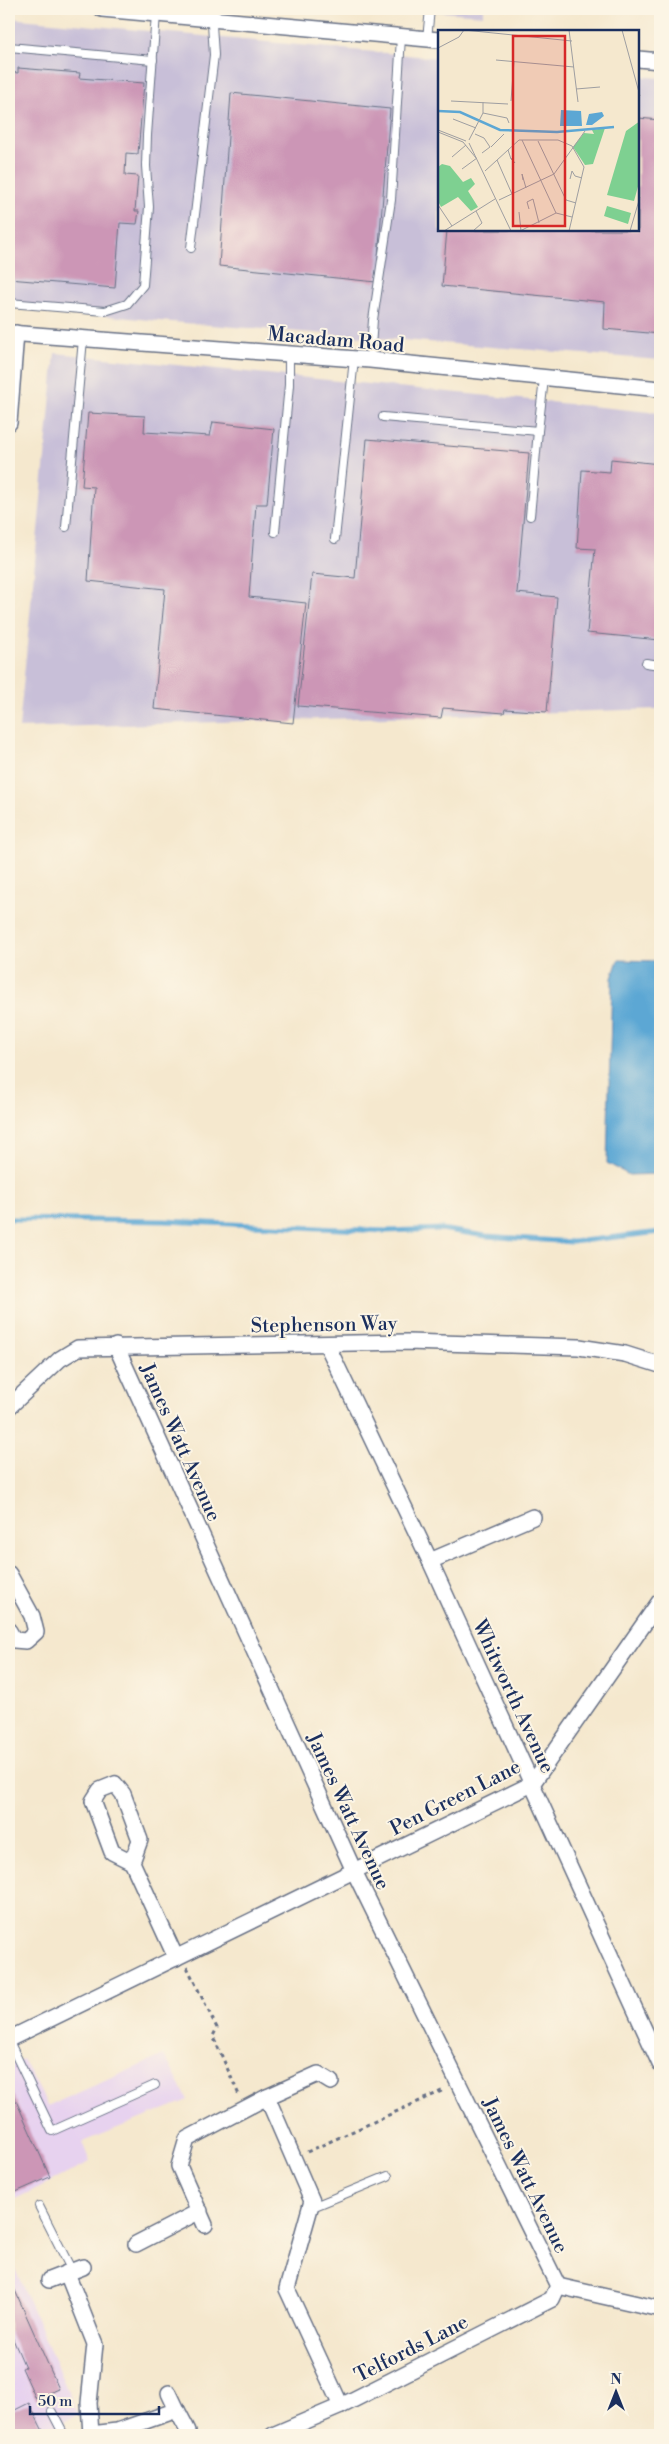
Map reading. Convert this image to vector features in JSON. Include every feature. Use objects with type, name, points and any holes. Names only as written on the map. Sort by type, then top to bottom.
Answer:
[{"type":"street","points":[[102,9],[210,14],[433,40]]},
{"type":"street","points":[[639,59],[660,61]]},
{"type":"street","points":[[9,423],[12,333]]},
{"type":"street","name":"Macadam Road","points":[[12,333],[370,360],[544,379],[660,389]]},
{"type":"street","name":"Stephenson Way","points":[[9,1407],[60,1359],[78,1348],[116,1346],[327,1345],[407,1342],[579,1347],[625,1354],[660,1365]]},
{"type":"street","name":"Whitworth Avenue","points":[[327,1345],[430,1561],[660,2064]]},
{"type":"street","name":"James Watt Avenue","points":[[116,1346],[354,1871],[558,2286]]},
{"type":"street","points":[[430,1561],[533,1516]]},
{"type":"street","points":[[9,1574],[32,1616],[36,1632],[26,1641],[14,1640],[9,1631]]},
{"type":"street","name":"Pen Green Lane","points":[[9,2040],[181,1962],[354,1871],[532,1784],[660,1601]]},
{"type":"street","points":[[132,1862],[140,1840],[123,1794],[114,1784],[100,1790],[93,1801],[112,1852],[132,1862],[181,1962]]},
{"type":"street","points":[[136,2244],[202,2218],[179,2166],[187,2139],[267,2097],[318,2074],[330,2082]]},
{"type":"street","points":[[267,2097],[312,2201],[287,2289],[341,2406]]},
{"type":"street","points":[[49,2280],[74,2270],[95,2344],[90,2403],[90,2435],[117,2432],[177,2410]]},
{"type":"street","points":[[558,2286],[660,2309]]},
{"type":"street","name":"Telfords Lane","points":[[273,2435],[341,2406],[552,2299],[558,2286]]},
{"type":"street","points":[[169,2393],[188,2432]]},
{"type":"lane","points":[[430,9],[433,40]]},
{"type":"lane","points":[[9,303],[104,311],[127,304],[143,285],[149,207],[146,166],[153,60],[163,12]]},
{"type":"lane","points":[[191,248],[214,55],[210,14]]},
{"type":"lane","points":[[370,360],[373,320],[391,200],[402,37]]},
{"type":"lane","points":[[9,47],[153,60]]},
{"type":"lane","points":[[66,527],[83,339]]},
{"type":"lane","points":[[274,532],[290,385],[289,354]]},
{"type":"lane","points":[[335,538],[354,359]]},
{"type":"lane","points":[[530,516],[544,379]]},
{"type":"lane","points":[[383,417],[538,431]]},
{"type":"lane","points":[[646,663],[660,665]]},
{"type":"lane","points":[[9,2040],[52,2131],[155,2085]]},
{"type":"lane","points":[[310,2208],[388,2176]]},
{"type":"lane","points":[[39,2206],[74,2270]]},
{"type":"lane","points":[[52,2412],[64,2435]]},
{"type":"path","points":[[181,1962],[218,2028],[213,2036],[241,2098]]},
{"type":"path","points":[[293,2158],[444,2090]]},
{"type":"shaded area","points":[[400,9],[483,9],[483,15]]},
{"type":"shaded area","points":[[9,18],[438,58],[438,231],[639,231],[639,76],[660,78],[660,360],[159,321],[12,306],[9,325]]},
{"type":"shaded area","points":[[55,353],[660,413],[660,709],[19,728]]},
{"type":"shaded area","points":[[164,2055],[188,2100],[82,2142],[90,2162],[9,2202],[9,2066],[23,2059],[48,2106]]},
{"type":"shaded area","points":[[9,2255],[78,2415],[64,2421],[70,2435],[9,2435]]},
{"type":"water","points":[[618,960],[660,961],[660,1174],[629,1175],[607,1163],[612,978]]},
{"type":"building","points":[[18,68],[80,73],[79,78],[144,83],[138,154],[126,153],[125,175],[138,176],[135,211],[139,211],[137,224],[120,223],[115,288],[9,279],[9,72],[18,73]]},
{"type":"building","points":[[231,93],[390,109],[376,282],[219,266]]},
{"type":"building","points":[[639,118],[660,120],[660,334],[604,329],[605,302],[442,286],[447,231],[639,231]]},
{"type":"building","points":[[88,413],[145,416],[144,432],[210,436],[213,422],[274,429],[267,504],[256,504],[249,597],[306,603],[293,723],[154,709],[165,589],[88,581],[94,487],[82,486]]},
{"type":"building","points":[[367,439],[529,453],[517,593],[557,597],[547,712],[505,709],[504,713],[443,708],[441,718],[298,706],[312,574],[355,578]]},
{"type":"building","points":[[611,459],[660,464],[660,640],[587,633],[595,549],[577,548],[582,470],[610,472]]},
{"type":"building","points":[[9,2085],[50,2177],[9,2195]]},
{"type":"building","points":[[9,2277],[59,2389],[36,2399],[22,2368],[25,2367],[9,2330]]},
{"type":"building","points":[[29,2403],[45,2435],[9,2435],[9,2413]]},
{"type":"waterway","points":[[9,1219],[164,1221],[386,1231],[441,1229],[486,1236],[572,1242],[660,1232]]}]
